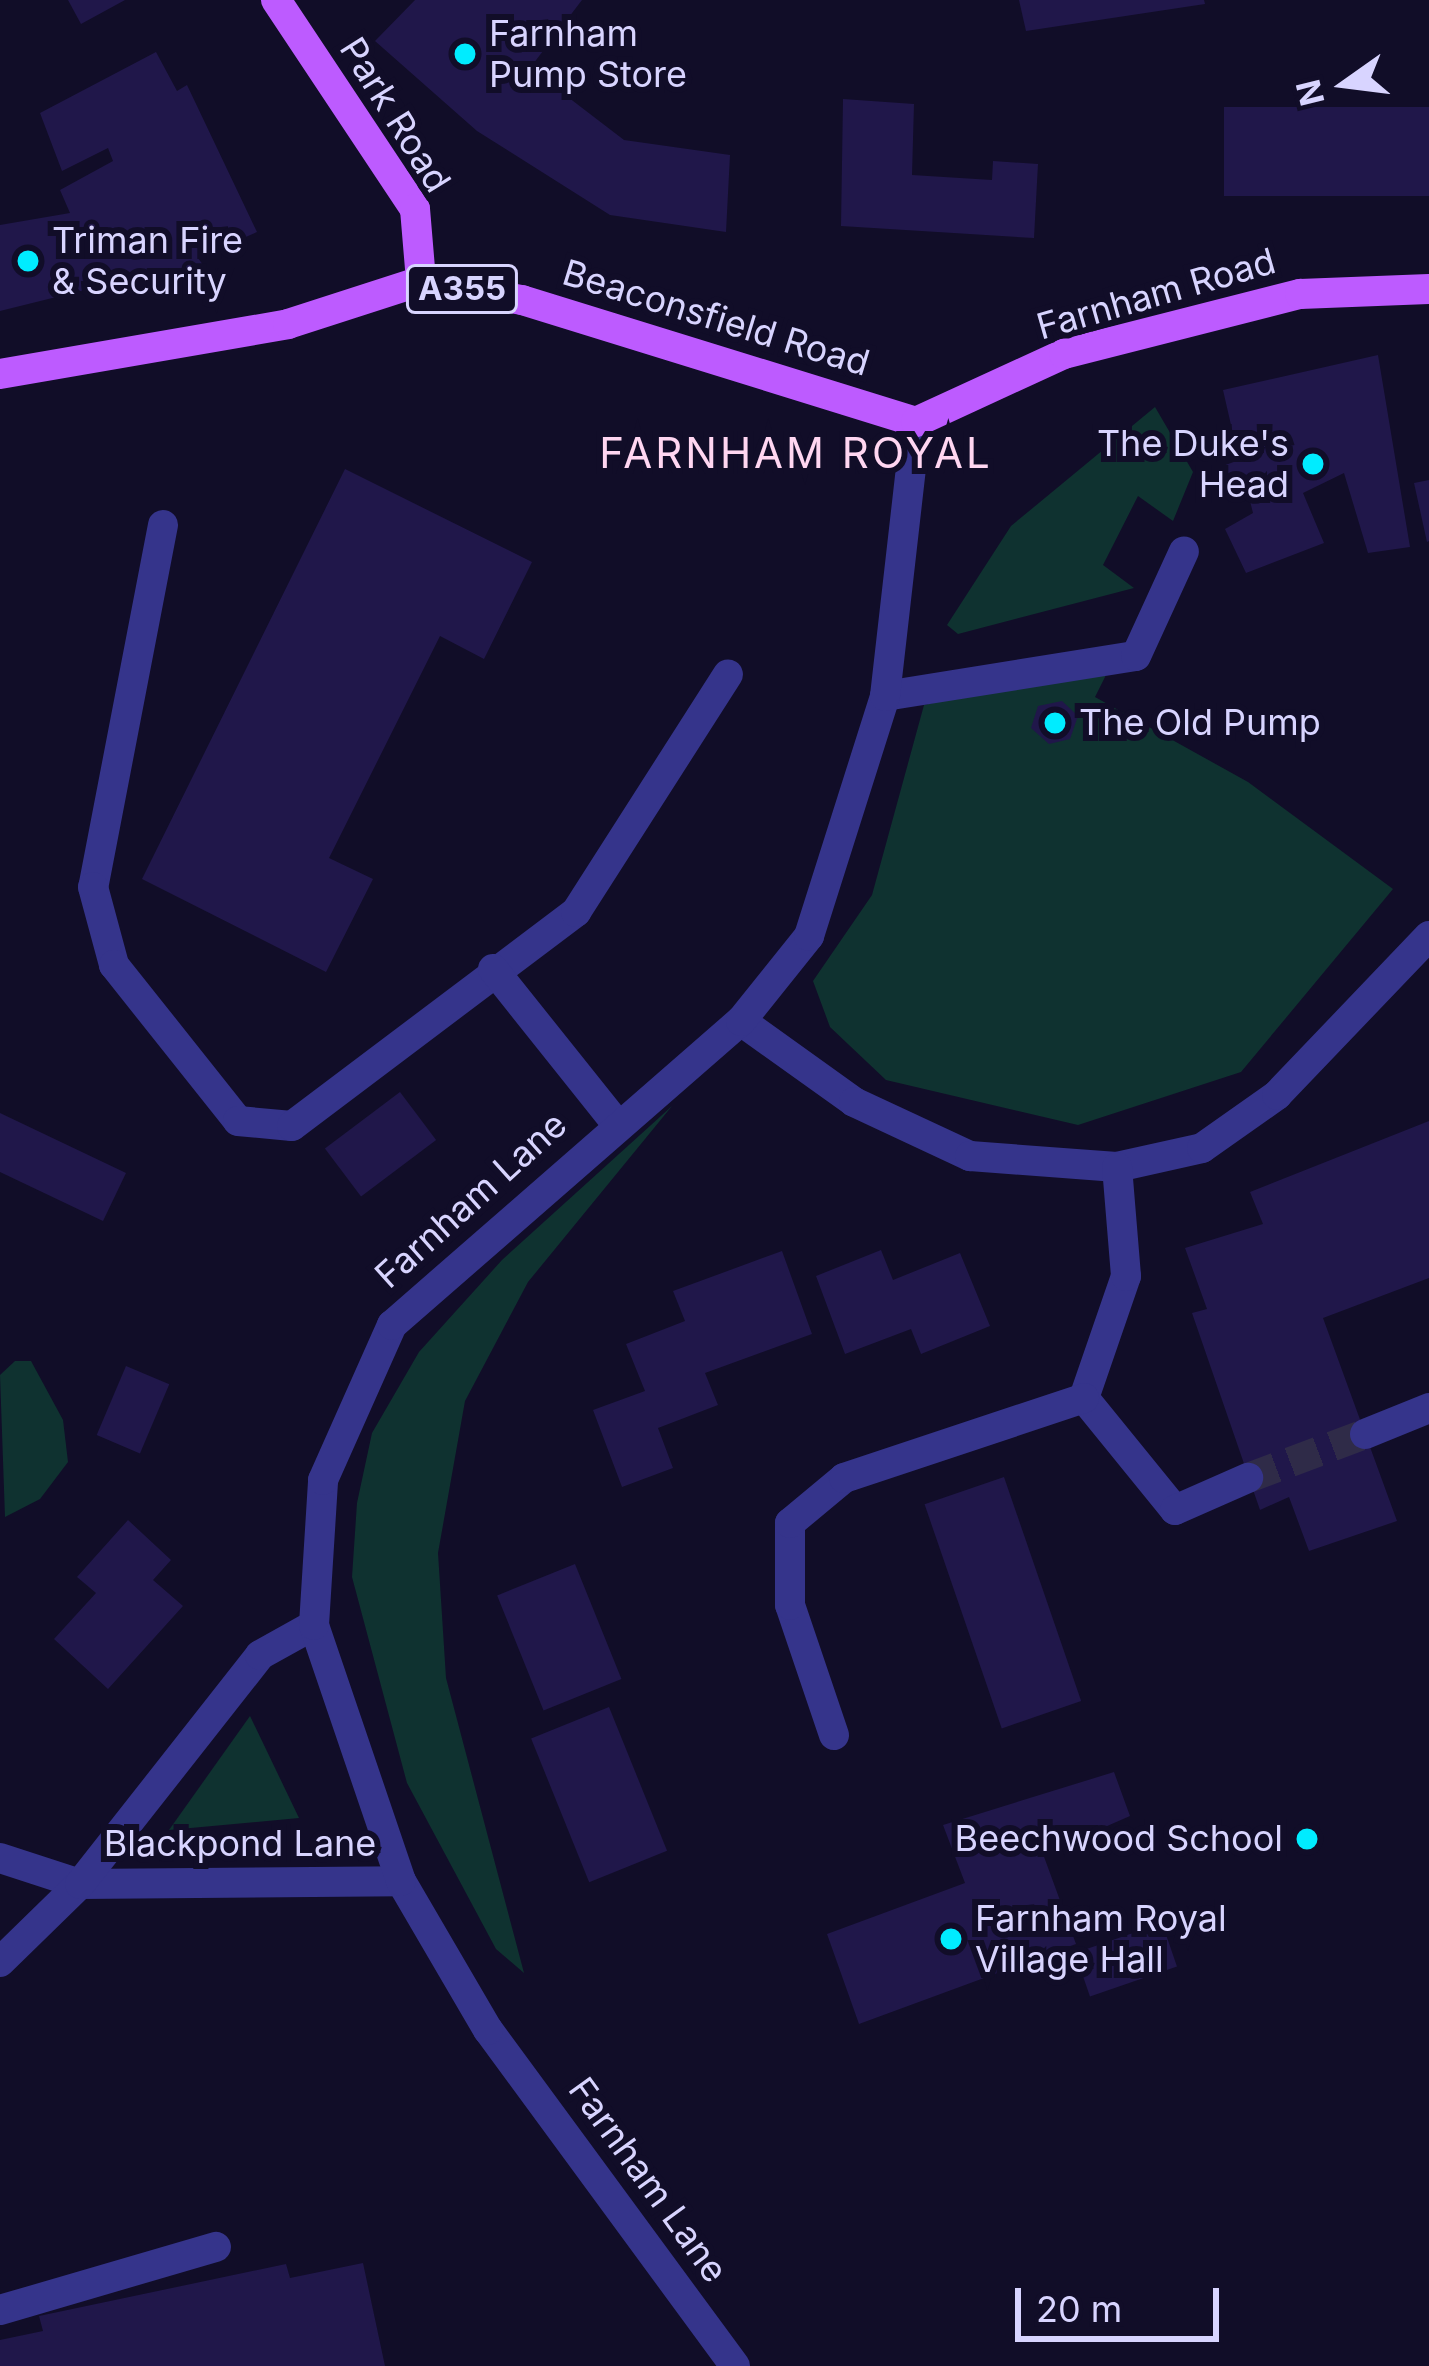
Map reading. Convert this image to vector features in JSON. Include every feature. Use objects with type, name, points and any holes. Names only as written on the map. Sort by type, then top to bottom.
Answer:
[{"type":"main road","name":"Park Road","points":[[276,0],[415,209],[422,281]]},
{"type":"main road","name":"Beaconsfield Road","points":[[0,374],[288,324],[422,281],[523,300],[916,422]]},
{"type":"main road","name":"Farnham Road","points":[[916,422],[1064,354],[1300,294],[1429,289]]},
{"type":"street","name":"Farnham Lane","points":[[735,2366],[488,2030],[401,1882],[314,1625],[323,1480],[392,1324],[615,1122],[741,1021],[809,936],[885,696],[916,422]]},
{"type":"street","points":[[163,525],[93,887],[113,965],[238,1121],[292,1126],[493,969],[576,912],[728,674]]},
{"type":"street","points":[[885,696],[1136,656],[1184,551]]},
{"type":"street","points":[[741,1021],[854,1102],[970,1156],[1117,1167],[1202,1148],[1277,1095],[1429,936]]},
{"type":"street","points":[[493,969],[615,1122]]},
{"type":"street","points":[[1084,1398],[1126,1276],[1117,1167]]},
{"type":"street","points":[[1084,1398],[1175,1510],[1248,1478]]},
{"type":"street","points":[[834,1735],[790,1605],[790,1523],[844,1478],[1084,1398]]},
{"type":"street","points":[[1365,1434],[1429,1408]]},
{"type":"street","name":"Blackpond Lane","points":[[0,1962],[80,1884],[260,1654],[314,1625]]},
{"type":"street","points":[[0,1858],[80,1884]]},
{"type":"street","name":"Blackpond Lane","points":[[80,1884],[401,1882]]},
{"type":"street","points":[[0,2310],[216,2247]]},
{"type":"green space","points":[[1155,407],[1193,472],[1173,521],[1138,496],[1103,565],[1134,588],[958,634],[947,625],[1011,526]]},
{"type":"green space","points":[[1112,663],[1095,697],[1248,782],[1393,889],[1241,1072],[1078,1125],[886,1080],[830,1027],[813,981],[872,895],[924,705]]},
{"type":"green space","points":[[672,1106],[528,1282],[465,1401],[438,1553],[446,1678],[524,1973],[496,1949],[407,1783],[352,1577],[357,1503],[372,1433],[419,1352],[502,1260]]},
{"type":"green space","points":[[15,1361],[31,1361],[63,1420],[68,1462],[40,1499],[5,1517],[0,1375]]},
{"type":"green space","points":[[250,1716],[299,1818],[169,1830]]},
{"type":"building","points":[[68,0],[125,0],[81,24]]},
{"type":"building","points":[[415,0],[582,0],[530,68],[624,140],[730,155],[726,232],[610,215],[477,131],[375,41]]},
{"type":"building","points":[[1019,0],[1204,0],[1205,4],[1026,31]]},
{"type":"building","points":[[156,52],[177,91],[187,85],[257,232],[198,258],[208,272],[145,275],[0,311],[0,225],[70,213],[60,190],[113,161],[108,148],[62,171],[40,113]]},
{"type":"building","points":[[843,99],[914,104],[912,175],[992,180],[993,161],[1038,164],[1034,238],[841,226]]},
{"type":"building","points":[[1224,107],[1429,107],[1429,196],[1224,196]]},
{"type":"building","name":"The Duke's Head","points":[[1378,355],[1410,547],[1368,553],[1344,473],[1303,493],[1324,543],[1246,573],[1225,529],[1253,513],[1246,485],[1228,488],[1220,467],[1239,460],[1223,390]]},
{"type":"building","points":[[345,469],[532,562],[484,659],[440,636],[329,858],[373,879],[326,972],[142,879]]},
{"type":"building","points":[[1429,480],[1429,541],[1427,542],[1414,483]]},
{"type":"building","points":[[1062,701],[1078,716],[1070,739],[1049,744],[1031,728],[1038,706]]},
{"type":"building","points":[[400,1092],[436,1140],[361,1196],[325,1149]]},
{"type":"building","points":[[0,1113],[126,1173],[103,1221],[0,1172]]},
{"type":"building","points":[[1429,1121],[1429,1278],[1323,1318],[1397,1521],[1309,1551],[1289,1497],[1260,1510],[1192,1313],[1207,1309],[1185,1248],[1263,1224],[1250,1192]]},
{"type":"building","points":[[881,1250],[893,1280],[960,1253],[990,1326],[921,1354],[911,1329],[845,1354],[816,1276]]},
{"type":"building","points":[[782,1251],[812,1334],[705,1373],[718,1405],[658,1428],[673,1468],[622,1487],[593,1410],[645,1391],[626,1344],[685,1321],[673,1291]]},
{"type":"building","points":[[126,1366],[169,1384],[140,1453],[97,1435]]},
{"type":"building","points":[[1004,1477],[1081,1701],[1002,1728],[925,1504]]},
{"type":"building","points":[[128,1520],[171,1560],[153,1580],[183,1606],[108,1689],[54,1639],[96,1593],[77,1577]]},
{"type":"building","points":[[575,1564],[621,1679],[544,1710],[497,1595]]},
{"type":"building","points":[[609,1707],[667,1851],[589,1882],[531,1738]]},
{"type":"building","name":"Farnham Royal Village Hall","points":[[1114,1772],[1130,1816],[1043,1854],[1076,1944],[859,2024],[827,1934],[965,1883],[943,1825]]},
{"type":"building","points":[[1162,1923],[1177,1966],[1090,1996],[1075,1953]]},
{"type":"building","points":[[363,2263],[385,2366],[0,2366],[0,2340],[43,2331],[39,2316],[286,2264],[290,2278]]},
{"type":"tunnel","points":[[1248,1478],[1365,1434]]},
{"type":"place","name":"Farnham Pump Store","points":[[465,54]]},
{"type":"place","name":"Triman Fire & Security","points":[[28,261]]},
{"type":"place","name":"The Duke's Head","points":[[1313,464]]},
{"type":"place","name":"The Old Pump","points":[[1055,723]]},
{"type":"place","name":"Beechwood School","points":[[1307,1839]]},
{"type":"place","name":"Farnham Royal Village Hall","points":[[951,1939]]},
{"type":"district","name":"FARNHAM ROYAL","points":[[796,453]]}]
